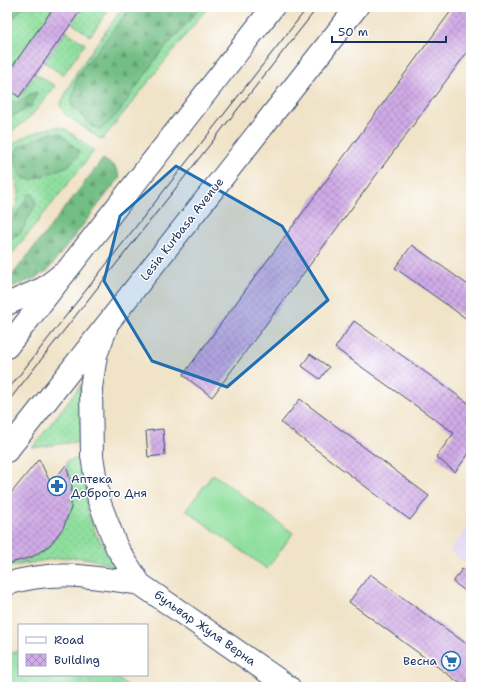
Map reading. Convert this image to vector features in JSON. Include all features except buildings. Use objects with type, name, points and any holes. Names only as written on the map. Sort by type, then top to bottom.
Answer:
[{"type":"main road","points":[[7,347],[64,272],[273,7]]},
{"type":"main road","name":"Lesia Kurbasa Avenue","points":[[7,451],[357,7]]},
{"type":"main road","points":[[7,304],[44,288],[64,272]]},
{"type":"main road","name":"бульвар Жуля Верна","points":[[109,320],[96,356],[91,388],[92,456],[99,501],[117,548],[140,584],[289,687]]},
{"type":"main road","name":"бульвар Жуля Верна","points":[[7,584],[20,580],[57,574],[95,577],[140,584]]},
{"type":"highlighted area","points":[[176,166],[282,226],[328,300],[227,387],[152,361],[104,281],[120,216]]},
{"type":"shaded area","points":[[471,520],[471,567],[450,551]]},
{"type":"green space","points":[[7,7],[54,7],[7,74]]},
{"type":"green space","points":[[7,7],[23,7],[7,26]]},
{"type":"green space","points":[[83,7],[111,7],[90,36],[72,23]]},
{"type":"green space","points":[[123,7],[208,7],[102,140],[65,114],[60,105],[76,73]]},
{"type":"green space","points":[[131,7],[201,7],[158,56],[117,115],[102,129],[92,127],[71,105],[77,76]]},
{"type":"green space","points":[[66,31],[85,44],[63,75],[44,62]]},
{"type":"green space","points":[[36,74],[55,86],[28,119],[7,133],[7,88],[19,97]]},
{"type":"green space","points":[[37,92],[31,107],[11,117],[7,117],[7,97],[16,103]]},
{"type":"green space","points":[[57,127],[67,130],[94,151],[7,260],[7,223],[12,217],[19,191],[14,174],[7,160],[7,150],[17,141],[30,134]]},
{"type":"green space","points":[[51,133],[60,133],[79,151],[78,156],[68,166],[32,180],[22,178],[19,174],[14,156],[18,147]]},
{"type":"green space","points":[[103,159],[115,167],[120,177],[48,270],[36,278],[7,289],[7,282]]},
{"type":"green space","points":[[30,193],[34,195],[36,204],[21,232],[7,243],[7,229]]},
{"type":"green space","points":[[81,385],[81,441],[32,448]]},
{"type":"green space","points":[[75,459],[84,465],[87,508],[96,535],[121,570],[94,560],[76,557],[46,560],[7,568],[7,563],[34,557],[55,539],[68,514],[71,501],[72,484],[67,468],[67,461]]},
{"type":"green space","points":[[213,474],[293,533],[267,569],[186,510]]},
{"type":"green space","points":[[18,651],[18,676],[114,676],[130,687],[7,687],[7,654]]},
{"type":"tram line","points":[[7,391],[308,7]]},
{"type":"tram line","points":[[7,403],[318,7]]},
{"type":"place","name":"Аптека Доброго Дня","points":[[57,486]]},
{"type":"place","name":"Весна","points":[[451,661]]}]
